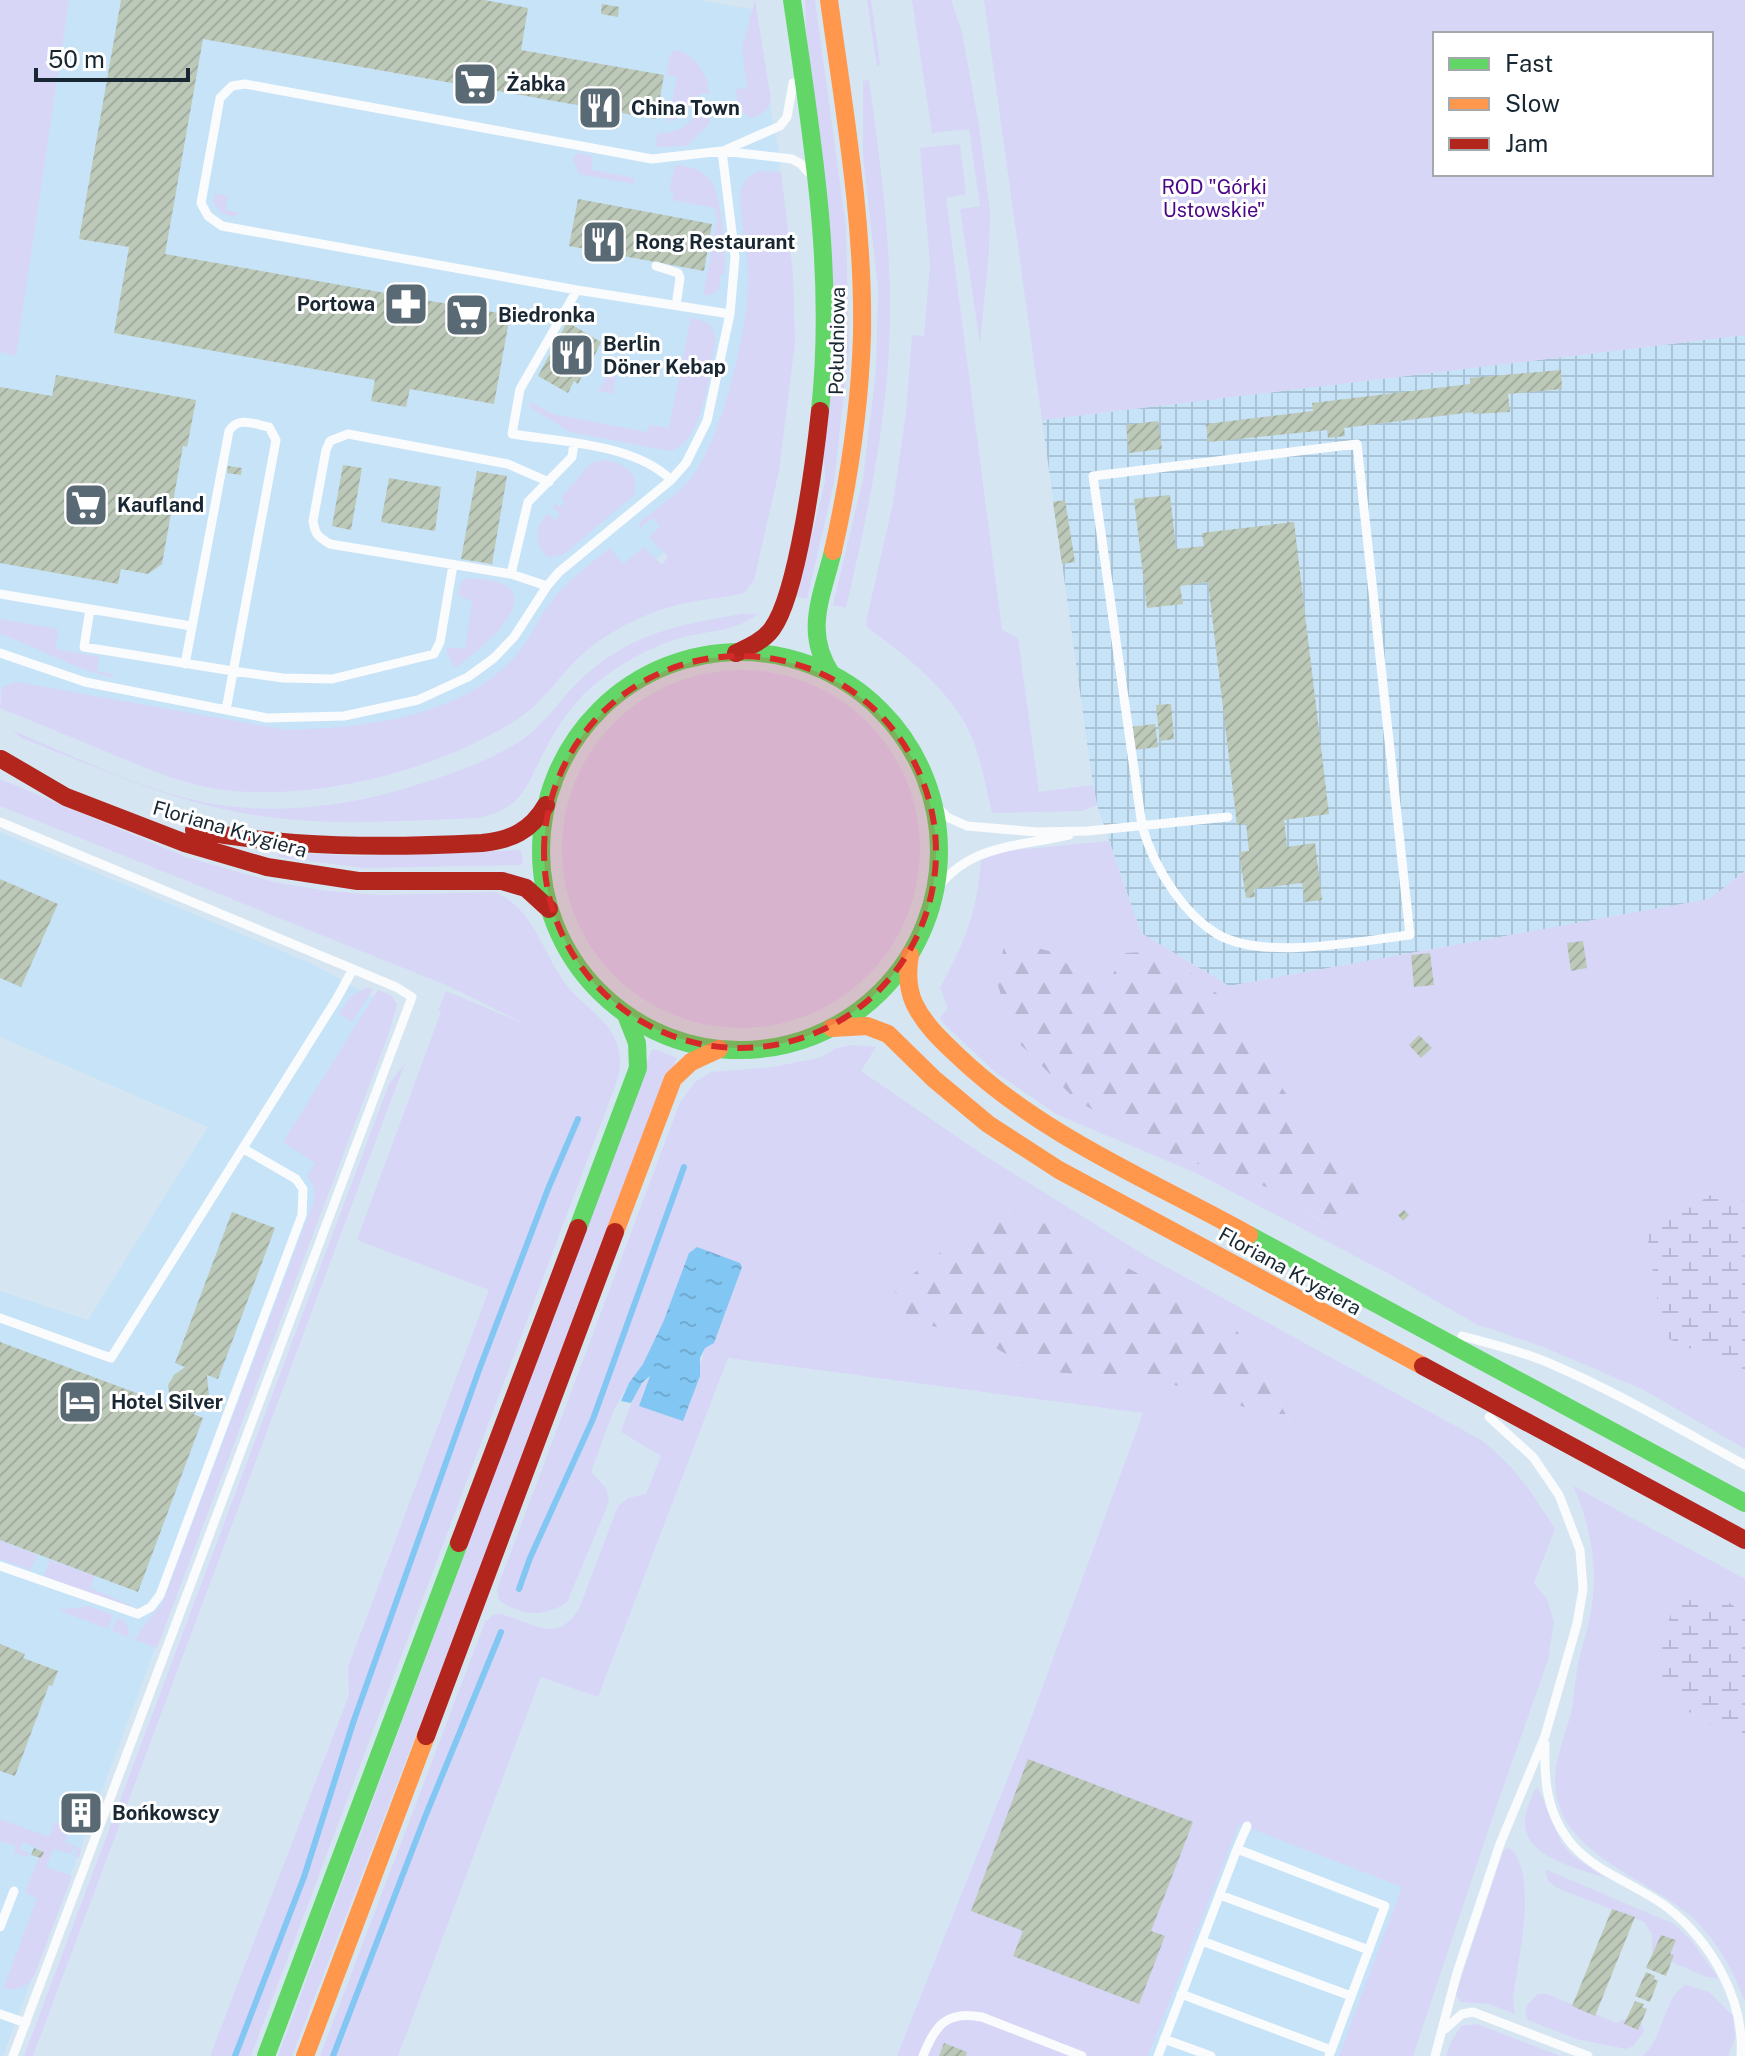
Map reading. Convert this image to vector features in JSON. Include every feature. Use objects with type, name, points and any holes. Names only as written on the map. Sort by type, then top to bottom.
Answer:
[{"type":"main road","name":"Południowa","points":[[736,653],[769,633],[780,614],[799,541],[820,421],[826,334],[825,262],[792,0]]},
{"type":"main road","name":"Południowa","points":[[829,0],[853,178],[862,304],[860,383],[851,457],[843,508],[815,624],[818,653],[832,675]]},
{"type":"main road","points":[[736,653],[785,658],[832,675],[873,704],[896,728],[922,770],[933,802],[939,851],[934,893],[922,932],[910,954],[879,993],[860,1010],[832,1028],[785,1045],[752,1050],[719,1049],[670,1038],[626,1015],[600,993],[579,968],[561,940],[549,909],[541,860],[546,805],[554,778],[569,749],[589,722],[613,698],[640,679],[670,665],[702,656],[736,653]]},
{"type":"main road","name":"Floriana Krygiera","points":[[0,758],[98,798],[192,830],[304,847],[385,847],[505,839],[530,827],[546,805]]},
{"type":"main road","name":"Floriana Krygiera","points":[[0,758],[66,797],[185,843],[254,864],[358,881],[502,881],[526,888],[549,909]]},
{"type":"main road","name":"Floriana Krygiera","points":[[910,954],[908,988],[919,1014],[965,1063],[1018,1103],[1096,1151],[1745,1503]]},
{"type":"main road","points":[[266,2056],[638,1068],[637,1043],[626,1015]]},
{"type":"main road","name":"Floriana Krygiera","points":[[832,1028],[867,1026],[888,1034],[969,1109],[1034,1155],[1745,1540]]},
{"type":"main road","points":[[305,2056],[673,1079],[691,1062],[719,1049]]},
{"type":"lane","points":[[722,151],[780,126],[787,117],[798,44]]},
{"type":"lane","points":[[730,314],[577,290],[222,226],[214,221],[201,203],[220,98],[226,89],[245,84],[652,159],[722,151],[792,159],[811,176],[819,198]]},
{"type":"lane","points":[[0,653],[85,682],[267,718],[344,716],[418,700],[468,677],[494,658],[514,637],[559,572],[671,480],[686,463],[707,421],[730,314],[735,257],[722,151]]},
{"type":"lane","points":[[656,266],[678,273],[677,299]]},
{"type":"lane","points":[[577,290],[520,389],[512,434],[644,459],[671,480]]},
{"type":"lane","points":[[185,664],[229,431],[239,421],[269,427],[276,440],[226,710]]},
{"type":"lane","points":[[547,586],[511,574],[330,544],[314,532],[313,521],[330,441],[348,434],[508,464],[549,482]]},
{"type":"lane","points":[[511,574],[528,502],[572,457],[574,444]]},
{"type":"lane","points":[[1357,444],[1410,935],[1300,949],[1259,946],[1219,936],[1189,913],[1170,886],[1149,849],[1142,826],[1093,476],[1357,444]]},
{"type":"lane","points":[[90,609],[84,647],[283,678],[332,679],[434,654],[440,642],[453,565]]},
{"type":"lane","points":[[0,594],[191,626]]},
{"type":"lane","points":[[933,802],[952,820],[975,828],[1037,832],[1088,831],[1228,817]]},
{"type":"lane","points":[[0,822],[396,987],[412,997],[13,2056]]},
{"type":"lane","points":[[934,893],[953,871],[983,852],[1088,831]]},
{"type":"lane","points":[[0,1318],[111,1358],[244,1149],[353,969]]},
{"type":"lane","points":[[0,1566],[138,1614],[151,1607],[160,1595],[302,1215],[303,1189],[296,1179],[244,1149]]},
{"type":"lane","name":"Floriana Krygiera","points":[[1410,1322],[1518,1351],[1620,1396],[1745,1465]]},
{"type":"lane","points":[[1435,2056],[1457,1973],[1500,1844],[1545,1736],[1580,1610],[1583,1576],[1574,1528],[1559,1495],[1533,1457],[1509,1433],[1436,1375]]},
{"type":"lane","points":[[1545,1736],[1544,1775],[1548,1795],[1553,1814],[1566,1837],[1591,1859],[1669,1908],[1703,1941],[1729,1982],[1738,2007],[1743,2040],[1741,2056]]},
{"type":"lane","points":[[1158,2056],[1247,1826]]},
{"type":"lane","points":[[1181,1994],[1330,2053],[1385,1906],[1237,1849]]},
{"type":"lane","points":[[0,1927],[14,1891]]},
{"type":"lane","points":[[1220,1895],[1369,1950]]},
{"type":"lane","points":[[1202,1941],[1351,1996]]},
{"type":"lane","points":[[1441,2035],[1453,2019],[1473,2012],[1588,2056]]},
{"type":"lane","points":[[0,2014],[26,2023]]},
{"type":"lane","points":[[923,2056],[932,2034],[941,2023],[965,2014],[982,2017],[1082,2056]]},
{"type":"lane","points":[[1164,2039],[1211,2056]]},
{"type":"highlighted area","points":[[719,654],[801,663],[873,704],[922,770],[938,835],[933,901],[896,975],[832,1028],[769,1048],[702,1047],[626,1015],[569,954],[542,876],[545,810],[579,735],[640,679]]},
{"type":"shaded area","points":[[69,0],[698,0],[751,9],[780,158],[770,369],[711,490],[661,556],[542,659],[447,710],[244,748],[0,693],[0,352],[16,355]]},
{"type":"shaded area","points":[[1745,335],[1745,871],[1710,899],[1229,986],[1141,933],[1093,785],[1042,420]]},
{"type":"shaded area","points":[[0,832],[310,963],[394,1008],[3,2056],[0,2056],[0,1291],[88,1320],[208,1127],[0,1037]]},
{"type":"shaded area","points":[[1025,1735],[1413,1887],[1350,2056],[897,2056]]},
{"type":"green space","points":[[0,0],[69,0],[16,356],[0,352]]},
{"type":"green space","points":[[755,0],[771,100],[763,113],[749,118],[738,107],[736,89],[747,88],[742,48]]},
{"type":"green space","points":[[805,0],[815,0],[846,227],[849,349],[834,483],[807,599],[797,597],[825,481]]},
{"type":"green space","points":[[867,0],[871,0],[880,64],[877,67]]},
{"type":"green space","points":[[912,0],[951,0],[962,32],[990,212],[980,344],[960,209],[980,206],[969,129],[932,133]]},
{"type":"green space","name":"ROD \"Górki Ustowskie\"","points":[[984,0],[1745,0],[1745,335],[1042,420]]},
{"type":"green space","points":[[674,50],[688,55],[699,66],[707,80],[709,94],[701,94],[683,116],[668,122],[677,77],[667,76],[669,57]]},
{"type":"green space","points":[[869,80],[888,248],[889,349],[873,479],[846,608],[833,605],[863,479],[876,370],[878,288],[863,157],[863,81]]},
{"type":"green space","points":[[701,107],[709,107],[710,123],[687,146],[655,147],[658,133],[683,127]]},
{"type":"green space","points":[[960,144],[966,194],[946,198],[1002,630],[1018,638],[1039,792],[1093,785],[1097,805],[1082,811],[992,813],[975,744],[956,708],[908,659],[867,627],[866,622],[893,503],[906,413],[912,335],[924,336],[930,264],[920,148]]},
{"type":"green space","points":[[577,153],[592,156],[592,170],[635,178],[634,184],[579,174],[573,160]]},
{"type":"green space","points":[[675,166],[689,167],[702,173],[714,186],[722,224],[725,274],[721,274],[716,293],[703,296],[717,221],[715,208],[672,200],[674,192],[669,190]]},
{"type":"green space","points":[[758,171],[781,172],[793,274],[795,343],[779,471],[754,580],[745,593],[682,604],[639,618],[587,650],[528,711],[487,737],[413,767],[332,787],[253,792],[203,786],[150,770],[0,708],[2,687],[17,682],[286,730],[380,722],[442,705],[496,675],[522,648],[562,589],[610,548],[623,564],[644,547],[662,565],[668,557],[649,537],[660,526],[652,518],[640,528],[639,523],[690,479],[702,462],[722,415],[737,361],[748,288],[740,191],[747,178]]},
{"type":"green space","points":[[215,193],[228,196],[225,210],[240,213],[233,217],[220,212],[213,202]]},
{"type":"green space","points":[[691,317],[711,325],[716,339],[704,403],[691,434],[682,445],[670,451],[570,432],[531,408],[529,404],[532,403],[553,414],[647,432],[649,425],[669,428]]},
{"type":"green space","points":[[620,353],[613,394],[598,391],[599,390]]},
{"type":"green space","points":[[602,460],[617,463],[628,470],[635,481],[633,496],[563,555],[548,557],[538,541],[540,524],[547,514],[555,520],[560,514],[553,507],[556,504],[560,507],[565,502],[561,498],[591,463]]},
{"type":"green space","points":[[469,578],[500,583],[512,591],[514,602],[500,628],[455,668],[447,647],[465,649],[472,601],[457,595],[462,581]]},
{"type":"green space","points":[[742,614],[758,614],[733,627],[688,636],[659,646],[605,676],[566,715],[521,795],[505,809],[479,818],[327,822],[244,813],[211,806],[147,787],[22,738],[12,730],[117,775],[182,797],[270,809],[329,805],[388,793],[484,761],[530,734],[577,683],[615,653],[654,634]]},
{"type":"green space","points":[[0,619],[58,629],[56,649],[99,657],[97,671],[113,674],[113,678],[0,634]]},
{"type":"green space","points":[[741,670],[776,674],[809,684],[840,701],[867,723],[889,750],[906,781],[916,814],[920,849],[916,884],[906,917],[889,948],[867,975],[840,997],[809,1014],[776,1024],[741,1028],[706,1024],[673,1014],[642,997],[615,975],[593,948],[576,917],[566,884],[562,849],[566,814],[576,781],[593,750],[615,723],[642,701],[673,684],[706,674]]},
{"type":"green space","points":[[0,779],[186,857],[274,882],[380,895],[495,892],[520,910],[574,994],[608,1027],[619,1051],[617,1081],[251,2056],[210,2056],[349,1695],[348,1667],[489,1290],[357,1240],[446,991],[525,1024],[451,987],[0,806]]},
{"type":"green space","points":[[1109,841],[1141,933],[1229,986],[1709,899],[1745,871],[1745,1449],[1642,1389],[1541,1346],[1476,1324],[1391,1275],[1198,1174],[1056,1114],[995,1072],[940,1018],[948,1008],[940,988],[968,927],[981,860],[1006,851]],"holes":[[[1049,951],[1095,983],[1112,976],[1226,1001],[1296,1109],[1369,1186],[1325,1224],[1269,1188],[1160,1151]]]},
{"type":"green space","points":[[521,850],[523,864],[520,865],[364,868],[278,857],[278,852],[359,856]]},
{"type":"green space","points":[[1005,940],[1049,951],[1095,983],[1112,976],[1124,953],[1165,951],[1226,1001],[1296,1109],[1370,1186],[1326,1224],[1269,1188],[1160,1151],[1075,1099],[1014,1038],[997,982]]},
{"type":"green space","points":[[366,988],[373,989],[352,1022],[339,1014],[351,996]]},
{"type":"green space","points":[[378,990],[392,996],[397,1004],[389,1033],[157,1648],[112,1631],[118,1617],[127,1624],[129,1637],[136,1639],[162,1604],[314,1201],[314,1188],[307,1176],[315,1163],[283,1142]]},
{"type":"green space","points":[[854,1045],[876,1047],[861,1071],[979,1152],[1141,1253],[1481,1440],[1522,1481],[1555,1529],[1534,1583],[1547,1599],[1554,1622],[1548,1660],[1413,2056],[1339,2056],[1402,1887],[1239,1824],[1148,2056],[897,2056],[1025,1735],[1143,1413],[728,1358],[598,1697],[541,1677],[398,2056],[320,2056],[485,1622],[499,1614],[552,1629],[570,1620],[579,1609],[618,1506],[628,1498],[646,1494],[661,1456],[621,1432],[636,1394],[652,1375],[642,1394],[699,1370],[705,1348],[664,1320],[643,1364],[613,1412],[591,1472],[606,1488],[609,1502],[567,1602],[550,1611],[533,1613],[499,1600],[497,1589],[680,1102],[696,1081],[711,1072],[772,1067],[819,1058],[836,1048]],"holes":[[[909,1319],[1236,1329],[1291,1422],[1189,1388],[1137,1378],[1036,1371],[983,1341]]]},
{"type":"green space","points":[[654,1049],[677,1058],[292,2056],[278,2056],[651,1051]]},
{"type":"green space","points":[[405,1063],[33,2056],[24,2056],[389,1084]]},
{"type":"green space","points":[[1722,1188],[1745,1202],[1745,1374],[1663,1336],[1647,1234]]},
{"type":"green space","points":[[1012,1212],[1057,1228],[1236,1329],[1291,1423],[1189,1388],[1137,1378],[1036,1371],[983,1341],[909,1319],[894,1289],[952,1243]]},
{"type":"green space","points":[[1573,1486],[1745,1579],[1745,2002],[1724,1958],[1703,1928],[1677,1906],[1597,1854],[1567,1822],[1558,1802],[1556,1768],[1571,1713],[1594,1583],[1589,1534]]},
{"type":"green space","points":[[0,1541],[37,1555],[31,1570],[0,1559]]},
{"type":"green space","points":[[50,1560],[95,1576],[90,1588],[132,1606],[44,1576]]},
{"type":"green space","points":[[1690,1600],[1728,1602],[1745,1614],[1745,1741],[1698,1718],[1682,1706],[1670,1693],[1663,1677],[1661,1658],[1674,1606]]},
{"type":"green space","points":[[88,1606],[113,1615],[108,1629],[58,1610]]},
{"type":"green space","points":[[1538,1788],[1561,1842],[1572,1855],[1605,1878],[1553,1859],[1532,1843],[1526,1832],[1525,1819]]},
{"type":"green space","points":[[0,1819],[49,1837],[55,1822],[70,1827],[65,1842],[81,1849],[79,1858],[75,1856],[77,1850],[73,1849],[71,1854],[53,1849],[46,1867],[72,1876],[35,1974],[26,1985],[13,1989],[3,1989],[37,1899],[25,1892],[42,1850],[23,1842],[20,1849],[29,1853],[27,1857],[14,1852],[16,1846],[0,1841]]},
{"type":"green space","points":[[1509,1848],[1518,1860],[1525,1896],[1513,1999],[1515,2014],[1489,2004],[1460,2002],[1456,1994],[1503,1851]]},
{"type":"green space","points":[[1545,1869],[1674,1924],[1691,1940],[1718,1978],[1706,1977],[1652,1953],[1652,1934],[1644,1922],[1557,1888],[1548,1881]]},
{"type":"green space","points":[[1686,1985],[1709,1992],[1733,2016],[1735,2038],[1728,2056],[1643,2056],[1655,2039],[1674,1997]]},
{"type":"green space","points":[[1538,1994],[1547,1994],[1617,2023],[1625,2019],[1642,2025],[1644,2032],[1633,2046],[1626,2049],[1576,2039],[1528,2020],[1525,2011]]},
{"type":"green space","points":[[1477,2024],[1560,2056],[1446,2056],[1461,2026]]},
{"type":"water","points":[[697,1247],[740,1263],[742,1267],[714,1343],[705,1348],[700,1358],[700,1376],[683,1421],[639,1406],[650,1376],[642,1383],[631,1403],[621,1401],[664,1320],[689,1253]]},
{"type":"building","points":[[121,0],[484,0],[528,8],[521,50],[664,75],[656,119],[203,39],[165,254],[510,315],[494,404],[410,389],[406,407],[371,401],[375,380],[114,333],[129,247],[79,239]]},
{"type":"building","points":[[602,4],[619,7],[618,17],[601,14]]},
{"type":"building","points":[[578,199],[712,224],[704,271],[569,246]]},
{"type":"building","name":"Berlin Döner Kebap","points":[[567,322],[601,342],[584,377],[578,384],[574,381],[568,393],[538,376]]},
{"type":"building","points":[[1561,370],[1562,389],[1508,394],[1510,412],[1473,412],[1344,428],[1345,436],[1328,438],[1327,430],[1208,442],[1206,424],[1313,411],[1312,403],[1470,384],[1470,378]]},
{"type":"building","name":"Kaufland","points":[[56,375],[196,400],[187,447],[183,446],[162,564],[148,574],[121,569],[118,584],[0,563],[0,387],[52,396]]},
{"type":"building","points":[[1158,421],[1162,449],[1129,453],[1126,425]]},
{"type":"building","points":[[343,465],[362,468],[351,530],[332,526]]},
{"type":"building","points":[[228,466],[242,468],[241,475],[227,473]]},
{"type":"building","points":[[477,471],[507,476],[492,564],[461,559]]},
{"type":"building","points":[[389,478],[441,487],[435,531],[381,522]]},
{"type":"building","points":[[1170,495],[1176,549],[1204,546],[1202,533],[1294,522],[1329,814],[1284,820],[1287,847],[1315,843],[1322,900],[1305,902],[1302,883],[1254,889],[1255,897],[1246,898],[1239,852],[1249,851],[1246,824],[1237,825],[1208,582],[1180,586],[1183,604],[1147,608],[1134,499]]},
{"type":"building","points":[[1065,500],[1075,562],[1062,564],[1053,502]]},
{"type":"building","points":[[1171,704],[1174,739],[1160,741],[1156,705]]},
{"type":"building","points":[[1155,724],[1158,747],[1133,750],[1130,727]]},
{"type":"building","points":[[0,879],[58,904],[21,987],[0,978]]},
{"type":"building","points":[[1583,941],[1587,968],[1571,971],[1567,943]]},
{"type":"building","points":[[1430,953],[1434,985],[1414,987],[1411,955]]},
{"type":"building","points":[[1419,1035],[1432,1048],[1421,1058],[1409,1045]]},
{"type":"building","points":[[1404,1210],[1409,1215],[1403,1221],[1398,1215]]},
{"type":"building","name":"Hotel Silver","points":[[232,1212],[275,1228],[218,1379],[207,1375],[209,1397],[204,1406],[193,1414],[203,1418],[138,1592],[0,1540],[0,1342],[171,1406],[168,1385],[174,1375],[185,1367],[175,1363]]},
{"type":"building","points":[[0,1644],[25,1654],[23,1658],[58,1671],[52,1686],[49,1685],[15,1776],[0,1771]]},
{"type":"building","points":[[1028,1759],[1193,1822],[1151,1931],[1165,1936],[1139,2004],[1013,1956],[1023,1931],[971,1911]]},
{"type":"building","points":[[34,1848],[44,1852],[41,1858],[31,1855]]},
{"type":"building","points":[[1612,1909],[1635,1917],[1595,2016],[1572,2006]]},
{"type":"building","points":[[1661,1935],[1676,1940],[1666,1976],[1646,1968]]},
{"type":"building","points":[[1646,1972],[1658,1981],[1650,2002],[1635,1996]]},
{"type":"building","points":[[1635,2001],[1644,2004],[1642,2007],[1647,2009],[1638,2030],[1624,2024]]},
{"type":"building","points":[[944,2043],[967,2052],[966,2056],[939,2056]]},
{"type":"waterway","points":[[235,2056],[304,1877],[354,1720],[479,1370],[578,1119]]},
{"type":"waterway","points":[[519,1589],[593,1419],[684,1167]]},
{"type":"waterway","points":[[333,2056],[425,1817],[501,1632]]},
{"type":"traffic: fast","points":[[792,0],[814,154],[823,256],[824,359],[820,411]]},
{"type":"traffic: fast","points":[[832,675],[818,644],[817,629],[820,599],[833,551]]},
{"type":"traffic: fast","points":[[740,652],[779,656],[816,667],[850,686],[881,710],[905,741],[924,775],[935,812],[939,851],[935,890],[924,927],[905,961],[881,992],[850,1016],[816,1035],[779,1046],[740,1050],[701,1046],[664,1035],[630,1016],[599,992],[575,961],[556,927],[545,890],[541,851],[545,812],[556,775],[575,741],[599,710],[630,686],[664,667],[701,656],[740,652]]},
{"type":"traffic: fast","points":[[578,1228],[638,1068],[637,1043],[626,1015]]},
{"type":"traffic: fast","points":[[1249,1235],[1745,1503]]},
{"type":"traffic: fast","points":[[266,2056],[459,1543]]},
{"type":"traffic: slow","points":[[829,0],[852,166],[862,292],[856,416],[833,551]]},
{"type":"traffic: slow","points":[[910,955],[909,985],[918,1011],[939,1037],[989,1083],[1060,1133],[1249,1235]]},
{"type":"traffic: slow","points":[[832,1028],[867,1026],[888,1034],[934,1079],[988,1124],[1059,1170],[1423,1366]]},
{"type":"traffic: slow","points":[[615,1232],[673,1079],[691,1062],[719,1049]]},
{"type":"traffic: slow","points":[[305,2056],[426,1736]]},
{"type":"traffic: jam","points":[[736,653],[756,643],[772,629],[790,587],[804,524],[820,411]]},
{"type":"traffic: jam","points":[[1,759],[66,797],[185,843],[267,867],[358,881],[502,881],[526,888],[549,909]]},
{"type":"traffic: jam","points":[[194,830],[266,840],[338,845],[482,843],[519,833],[534,821],[546,805]]},
{"type":"traffic: jam","points":[[459,1543],[578,1228]]},
{"type":"traffic: jam","points":[[426,1736],[615,1232]]},
{"type":"traffic: jam","points":[[1423,1366],[1745,1540]]},
{"type":"place","name":"Żabka","points":[[475,84]]},
{"type":"place","name":"China Town","points":[[600,108]]},
{"type":"place","name":"Rong Restaurant","points":[[604,242]]},
{"type":"place","name":"Portowa","points":[[406,304]]},
{"type":"place","name":"Biedronka","points":[[467,315]]},
{"type":"place","name":"Berlin Döner Kebap","points":[[572,355]]},
{"type":"place","name":"Kaufland","points":[[86,505]]},
{"type":"place","name":"Hotel Silver","points":[[80,1402]]},
{"type":"place","name":"Bońkowscy","points":[[81,1813]]}]
